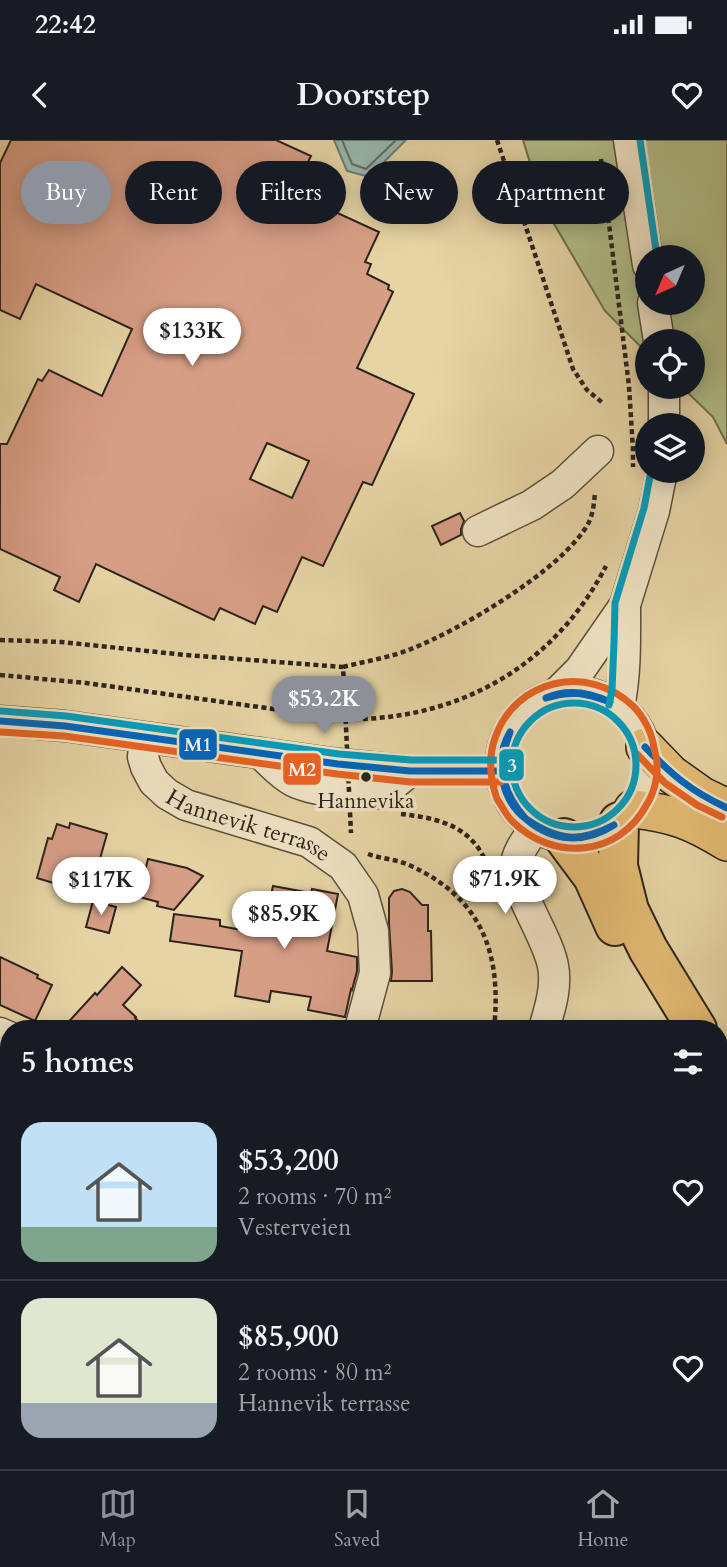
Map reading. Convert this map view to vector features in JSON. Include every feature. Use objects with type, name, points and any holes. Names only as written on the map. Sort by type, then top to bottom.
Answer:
[{"type":"highway","points":[[626,816],[618,866],[629,910],[648,949],[691,1020]]},
{"type":"highway","points":[[550,832],[593,877],[629,960],[666,1020]]},
{"type":"main road","points":[[645,747],[671,774],[702,796],[727,808]]},
{"type":"main road","points":[[626,816],[659,811],[684,818],[727,842]]},
{"type":"street","points":[[629,140],[645,245]]},
{"type":"street","points":[[478,531],[531,505],[564,484],[598,450]]},
{"type":"street","points":[[619,707],[625,643],[625,605],[654,511],[649,483]]},
{"type":"street","points":[[556,694],[580,670],[625,605]]},
{"type":"street","points":[[577,692],[597,695],[619,707],[635,725],[645,747],[647,764],[646,779],[640,795],[626,816],[602,832],[583,838],[550,832],[518,813],[506,793],[501,771],[505,740],[521,714],[537,701],[556,694],[577,692]]},
{"type":"street","points":[[0,721],[65,726],[410,771],[501,771]]},
{"type":"street","name":"Hannevik terrasse","points":[[145,738],[143,757],[146,767],[154,782],[167,794],[186,805],[310,842],[343,866],[363,895],[373,931],[375,973],[362,1020]]},
{"type":"street","points":[[546,1020],[554,990],[554,967],[515,867],[519,852],[550,832]]},
{"type":"path","points":[[497,140],[573,369],[587,390],[604,404]]},
{"type":"path","points":[[600,152],[635,427]]},
{"type":"path","points":[[0,640],[61,642],[344,667],[410,650],[451,631],[507,597],[540,573],[580,537],[589,522],[595,496],[598,450]]},
{"type":"path","points":[[0,675],[98,685],[336,717],[359,719],[416,712],[443,706],[480,691],[528,662],[549,644],[580,608],[610,557]]},
{"type":"path","points":[[344,667],[351,833]]},
{"type":"path","points":[[398,813],[451,825],[476,845],[492,869]]},
{"type":"path","points":[[360,851],[406,863],[446,886],[463,902],[486,938],[492,958],[496,992],[494,1020]]},
{"type":"green space","points":[[523,140],[727,140],[727,444],[713,417],[694,399],[705,399],[705,329],[635,329],[635,341],[605,311],[554,224],[629,224],[629,161],[529,161]]},
{"type":"water","points":[[334,140],[406,140],[385,161],[360,161],[360,175],[347,171],[346,161],[343,161]]},
{"type":"building","points":[[11,140],[276,140],[311,156],[308,161],[236,161],[236,224],[346,224],[346,217],[379,232],[365,262],[371,264],[367,274],[389,285],[388,289],[393,292],[357,368],[414,394],[372,485],[363,482],[323,566],[302,557],[277,612],[263,606],[255,624],[220,608],[214,620],[96,564],[79,602],[54,590],[60,577],[0,549],[0,444],[7,444],[38,379],[42,381],[49,370],[102,396],[132,329],[36,284],[20,319],[0,310],[0,163]],"holes":[[[267,443],[309,461],[292,498],[250,479]]]},
{"type":"building","points":[[460,513],[464,521],[461,535],[441,545],[432,526]]},
{"type":"building","points":[[70,823],[107,834],[90,894],[37,878],[48,838],[52,839],[57,824],[69,828]]},
{"type":"building","points":[[148,859],[187,868],[203,876],[174,910],[157,906],[158,902],[136,896]]},
{"type":"building","points":[[273,886],[311,893],[312,889],[338,894],[327,951],[357,957],[357,971],[345,1017],[308,1010],[311,997],[271,991],[269,1002],[235,996],[242,951],[170,941],[174,914],[220,920],[220,926],[263,932]]},
{"type":"building","points":[[402,889],[410,892],[422,905],[428,905],[432,981],[391,981],[389,898],[394,891]]},
{"type":"building","points":[[93,901],[116,907],[109,933],[86,927]]},
{"type":"building","points":[[0,957],[38,975],[37,978],[52,985],[35,1020],[0,1005]]},
{"type":"building","points":[[122,967],[141,985],[123,1005],[137,1020],[70,1020],[95,993],[97,995]]},
{"type":"transit line","name":"3","points":[[640,140],[655,245]]},
{"type":"transit line","name":"3","points":[[609,705],[612,690],[615,603],[644,508],[649,483]]},
{"type":"transit line","name":"M2","points":[[496,796],[491,767],[495,738],[505,718],[519,702],[536,691],[555,684],[575,682],[595,685],[615,693],[633,706],[649,731],[657,764],[652,795],[635,822],[620,835],[603,843],[584,848],[565,848],[546,843],[528,834],[512,821],[497,799]]},
{"type":"transit line","name":"M1","points":[[546,698],[562,693],[578,693],[610,702]]},
{"type":"transit line","name":"M1","points":[[546,698],[578,694],[610,702]]},
{"type":"transit line","name":"3","points":[[574,703],[598,707],[618,721],[632,741],[636,765],[632,789],[618,809],[598,823],[574,827],[550,823],[530,809],[516,789],[512,765],[516,741],[530,721],[550,707],[574,703]]},
{"type":"transit line","name":"3","points":[[1,711],[66,716],[339,754],[411,760],[501,760]]},
{"type":"transit line","name":"M1","points":[[0,721],[65,726],[338,764],[410,771],[501,771]]},
{"type":"transit line","name":"M2","points":[[0,732],[64,736],[410,782],[501,782]]},
{"type":"transit line","name":"M1","points":[[510,732],[504,756],[504,778],[511,799],[526,819]]},
{"type":"transit line","name":"M1","points":[[510,732],[502,754],[502,778],[510,801],[526,819]]},
{"type":"transit line","name":"M1","points":[[645,747],[683,782],[727,808]]},
{"type":"transit line","name":"M2","points":[[637,754],[665,783],[697,805],[722,817]]},
{"type":"transit line","name":"M1","points":[[526,819],[548,832],[569,837],[590,835],[614,825]]},
{"type":"transit line","name":"M1","points":[[526,819],[547,832],[569,838],[591,835],[614,825]]},
{"type":"place","name":"Hannevika","points":[[366,777]]}]
